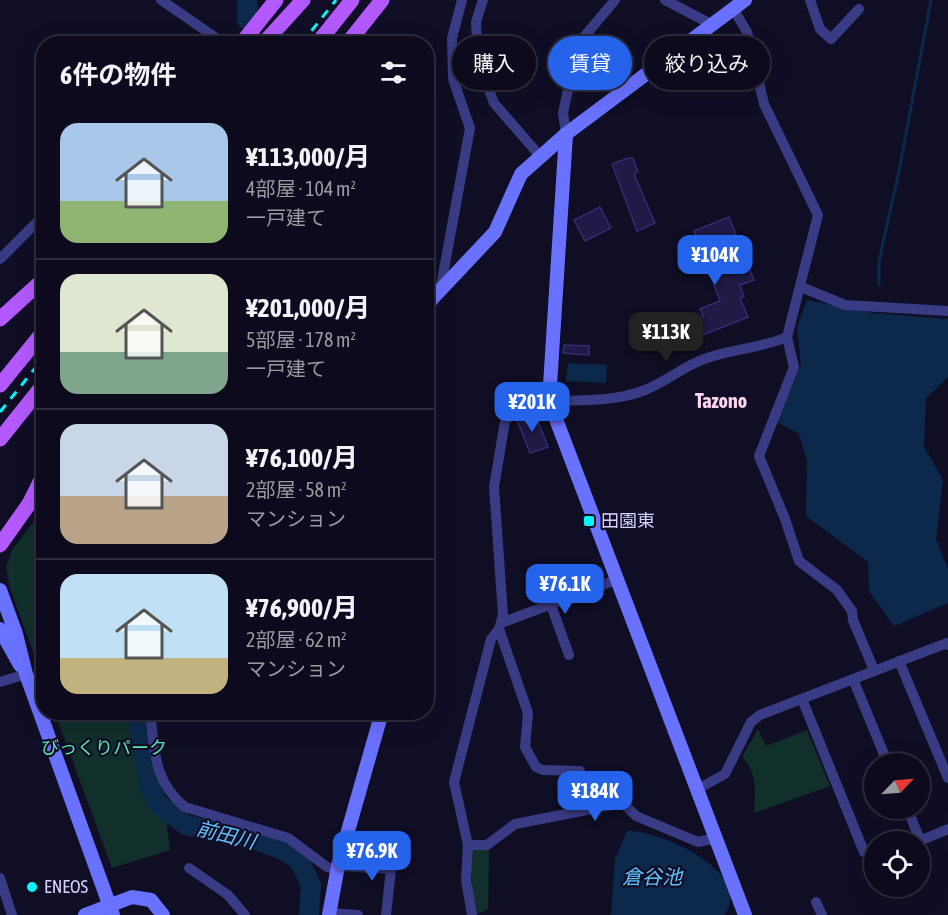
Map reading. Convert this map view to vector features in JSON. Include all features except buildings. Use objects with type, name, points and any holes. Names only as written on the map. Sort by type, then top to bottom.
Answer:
[{"type":"main road","points":[[247,36],[276,0]]},
{"type":"main road","points":[[270,36],[304,0]]},
{"type":"main road","points":[[277,36],[304,0]]},
{"type":"main road","points":[[322,36],[351,0]]},
{"type":"main road","points":[[353,36],[382,0]]},
{"type":"main road","points":[[0,319],[36,286]]},
{"type":"main road","points":[[0,385],[36,341]]},
{"type":"main road","points":[[0,439],[36,394]]},
{"type":"main road","points":[[0,545],[29,504],[36,490]]},
{"type":"street","points":[[161,0],[214,36]]},
{"type":"street","points":[[440,291],[470,128],[453,79],[452,38],[462,0]]},
{"type":"street","points":[[483,0],[476,22],[477,41],[487,85],[495,103],[540,156]]},
{"type":"street","points":[[615,0],[578,44],[563,113],[566,134],[549,397],[745,915]]},
{"type":"street","points":[[665,0],[711,24]]},
{"type":"street","points":[[434,297],[495,232],[520,174],[566,134],[745,0]]},
{"type":"street","points":[[810,0],[820,29],[831,39],[859,9]]},
{"type":"street","points":[[734,10],[747,32],[764,104],[818,215],[787,337],[794,368],[761,445],[759,456],[785,519],[799,561],[837,590],[852,611],[853,621],[874,670]]},
{"type":"street","points":[[0,259],[36,223]]},
{"type":"street","points":[[801,287],[845,305],[948,311]]},
{"type":"street","points":[[472,915],[466,880],[468,845],[454,782],[491,639],[504,615],[494,487],[505,421],[520,406],[549,397],[603,399],[646,390],[705,358],[787,337]]},
{"type":"street","points":[[500,626],[618,579]]},
{"type":"street","points":[[0,590],[36,702]]},
{"type":"street","points":[[551,605],[569,655]]},
{"type":"street","points":[[500,626],[528,713],[525,747],[530,758],[536,767],[543,770],[580,771],[584,810]]},
{"type":"street","points":[[0,629],[26,674]]},
{"type":"street","points":[[698,789],[725,774],[751,722],[760,715],[874,670],[947,643],[948,645]]},
{"type":"street","points":[[899,661],[948,778]]},
{"type":"street","points":[[0,682],[26,674]]},
{"type":"street","points":[[853,679],[883,753]]},
{"type":"street","points":[[802,699],[864,852]]},
{"type":"street","points":[[43,720],[111,910]]},
{"type":"street","points":[[151,720],[162,784],[173,797],[192,809],[288,838],[327,867],[391,869],[386,915]]},
{"type":"street","points":[[358,915],[329,914],[338,868],[380,720]]},
{"type":"street","points":[[468,845],[487,845],[514,824],[623,803],[636,816],[698,842],[717,838]]},
{"type":"street","points":[[930,836],[948,829]]},
{"type":"street","points":[[189,868],[228,895],[245,915]]},
{"type":"street","points":[[0,879],[12,915]]},
{"type":"street","points":[[85,915],[111,910],[132,897],[151,900],[163,915]]},
{"type":"street","points":[[816,902],[822,915]]},
{"type":"green space","points":[[36,518],[36,660],[10,588],[6,567],[12,550]]},
{"type":"green space","name":"びっくりパーク","points":[[58,720],[134,720],[145,783],[153,802],[166,817],[170,850],[112,868]]},
{"type":"green space","points":[[758,729],[766,746],[807,730],[830,786],[754,813],[753,776],[742,757]]},
{"type":"green space","points":[[489,849],[488,909],[477,914],[472,893],[471,850]]},
{"type":"water","points":[[807,300],[872,313],[948,319],[948,377],[926,398],[924,447],[943,480],[936,539],[948,569],[948,603],[894,626],[869,591],[868,562],[806,516],[807,461],[799,434],[777,422],[801,364],[797,327]]},
{"type":"water","points":[[568,363],[607,365],[606,383],[566,381]]},
{"type":"water","name":"倉谷池","points":[[627,831],[660,837],[700,856],[716,869],[727,884],[730,899],[724,915],[611,915],[615,859]]},
{"type":"waterway","name":"前田川","points":[[247,0],[247,20]]},
{"type":"waterway","points":[[879,284],[879,261],[899,171],[931,0]]},
{"type":"waterway","name":"前田川","points":[[138,720],[150,787],[158,804],[186,825],[251,838],[281,849],[299,860],[311,885],[309,915]]},
{"type":"railway","points":[[307,36],[336,0]]},
{"type":"railway","points":[[0,412],[36,367]]},
{"type":"place","name":"田園東","points":[[589,521]]},
{"type":"place","name":"ENEOS","points":[[32,887]]},
{"type":"district","name":"Tazono","points":[[721,401]]}]
